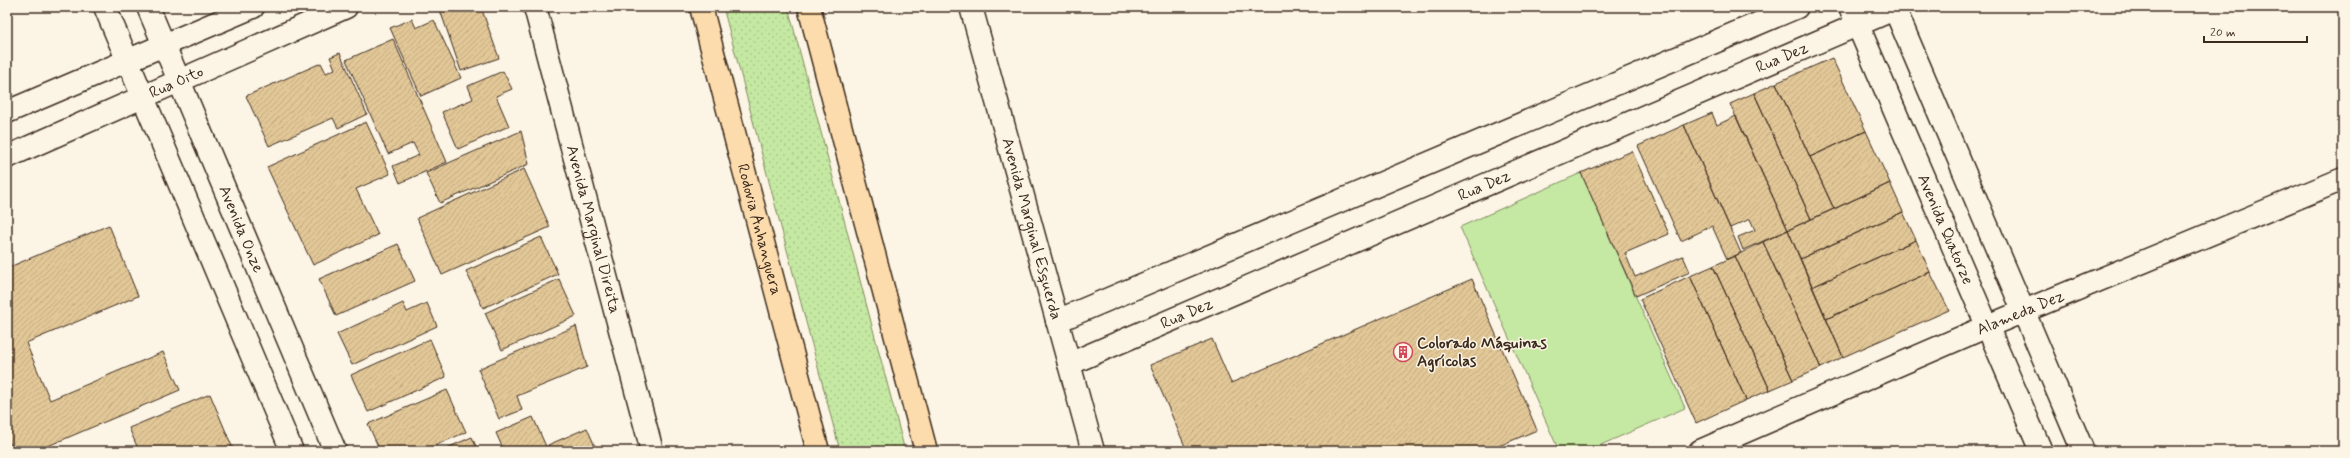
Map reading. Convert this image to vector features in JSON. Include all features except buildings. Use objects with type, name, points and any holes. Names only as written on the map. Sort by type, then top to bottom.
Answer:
[{"type":"highway","name":"Rodovia Anhanguera","points":[[701,7],[818,451]]},
{"type":"highway","points":[[809,7],[926,451]]},
{"type":"street","points":[[105,7],[292,451]]},
{"type":"street","name":"Avenida Onze","points":[[148,7],[335,451]]},
{"type":"street","points":[[7,112],[253,7]]},
{"type":"street","name":"Rua Oito","points":[[7,157],[346,7]]},
{"type":"street","name":"Avenida Marginal Direita","points":[[535,7],[652,451]]},
{"type":"street","name":"Avenida Marginal Esquerda","points":[[971,7],[1093,451]]},
{"type":"street","points":[[1057,321],[1797,7]]},
{"type":"street","points":[[1896,8],[2083,451]]},
{"type":"street","name":"Rua Dez","points":[[1069,364],[1854,15],[1896,8]]},
{"type":"street","name":"Avenida Quatorze","points":[[1854,15],[2041,451]]},
{"type":"street","name":"Alameda Dez","points":[[1700,451],[1988,326],[2343,179]]},
{"type":"green space","points":[[723,7],[788,7],[905,451],[840,451]]},
{"type":"green space","points":[[1581,173],[1685,408],[1587,451],[1559,451],[1460,227]]},
{"type":"place","name":"Colorado Máquinas Agrícolas","points":[[1403,352]]}]
